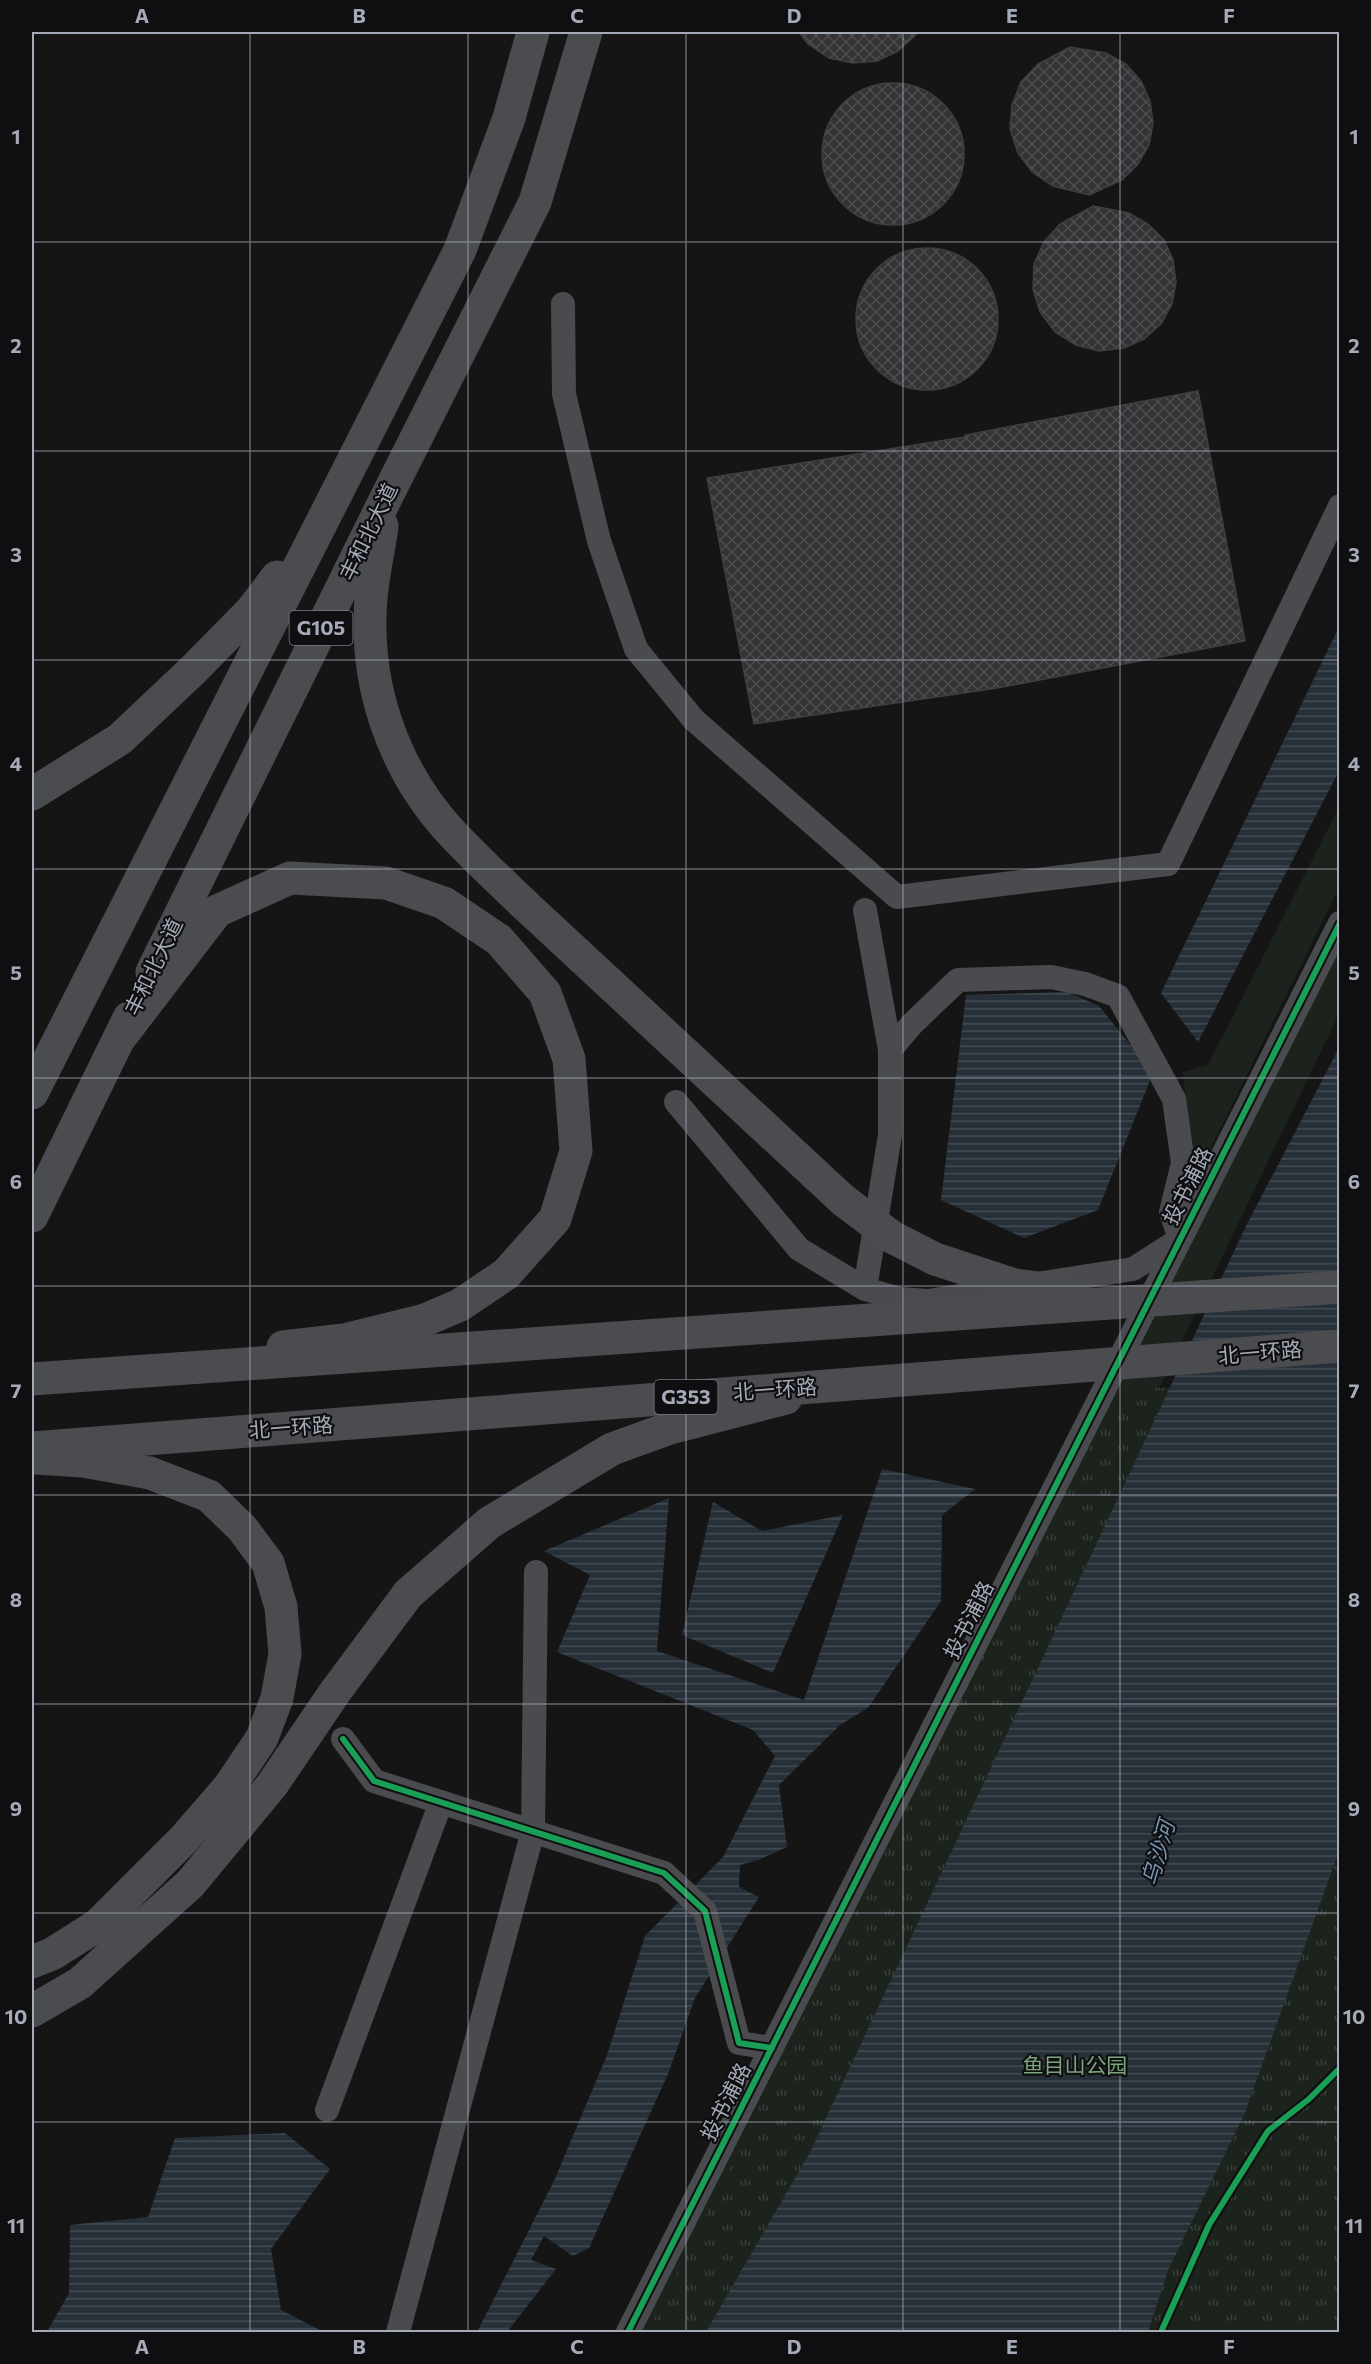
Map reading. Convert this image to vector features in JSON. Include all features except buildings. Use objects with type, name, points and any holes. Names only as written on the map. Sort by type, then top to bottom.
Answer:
[{"type":"highway","name":"G105","points":[[32,1093],[460,250],[509,118],[533,32]]},
{"type":"highway","name":"丰和北大道","points":[[32,1216],[387,496],[535,202],[586,32]]},
{"type":"highway","points":[[387,496],[371,598],[371,647],[379,699],[393,745],[415,785],[449,829],[524,904],[843,1200],[892,1237],[935,1259],[1015,1285],[1069,1292],[1324,1272],[1340,1273]]},
{"type":"highway","points":[[32,794],[120,739],[193,670],[252,610],[327,511]]},
{"type":"highway","points":[[32,1379],[344,1340],[425,1320],[460,1305],[506,1274],[555,1219],[576,1150],[569,1059],[545,993],[499,940],[444,903],[386,883],[290,878],[217,911],[119,1039]]},
{"type":"highway","points":[[32,1379],[1340,1287]]},
{"type":"highway","name":"北一环路","points":[[32,1448],[1340,1346]]},
{"type":"highway","points":[[32,2011],[80,1983],[190,1884],[272,1785],[335,1692],[408,1594],[489,1523],[612,1449],[670,1428],[834,1386]]},
{"type":"highway","points":[[32,1457],[83,1461],[150,1473],[209,1496],[242,1528],[268,1563],[281,1607],[285,1653],[277,1698],[262,1738],[229,1787],[183,1840],[98,1925],[52,1954],[32,1962]]},
{"type":"street","points":[[563,304],[564,394],[599,541],[636,649],[694,720],[897,897],[1168,864],[1340,506]]},
{"type":"street","points":[[865,910],[890,1050],[890,1135],[865,1289]]},
{"type":"street","name":"投书浦路","points":[[628,2332],[1340,923]]},
{"type":"street","points":[[676,1102],[799,1248],[865,1289],[900,1299],[928,1301],[1132,1269],[1180,1239],[1171,1212],[1183,1163],[1174,1099],[1118,996],[1085,984],[1051,977],[958,980],[912,1024],[890,1050]]},
{"type":"street","points":[[398,2332],[533,1831],[536,1572]]},
{"type":"street","points":[[343,1739],[374,1781],[664,1874],[705,1911],[739,2043],[772,2048]]},
{"type":"street","points":[[327,2110],[441,1802]]},
{"type":"green space","points":[[1339,807],[1339,888],[1194,1182],[1183,1072],[1208,1065]]},
{"type":"green space","points":[[1339,926],[1339,1014],[800,2135],[697,2332],[641,2332]]},
{"type":"green space","name":"鱼目山公园","points":[[1339,1376],[1339,2332],[648,2332],[1113,1391]]},
{"type":"water","points":[[1339,627],[1339,771],[1198,1042],[1161,993]]},
{"type":"water","points":[[1067,992],[1099,1006],[1153,1073],[1098,1210],[1024,1238],[941,1200],[966,995]]},
{"type":"water","name":"鱼目山公园","points":[[1339,1048],[1339,1851],[1244,2115],[1168,2270],[1148,2332],[706,2332],[810,2152],[1245,1228]]},
{"type":"water","points":[[882,1469],[975,1489],[942,1515],[941,1601],[868,1708],[840,1725],[779,1785],[787,1847],[740,1865],[739,1887],[759,1897],[695,1998],[668,2074],[589,2248],[573,2256],[544,2236],[531,2260],[556,2269],[507,2332],[477,2332],[554,2181],[607,2055],[645,1936],[723,1857],[775,1756],[753,1730],[557,1652],[590,1575],[544,1551],[669,1498],[657,1651],[804,1700]]},
{"type":"water","points":[[713,1502],[762,1531],[843,1515],[773,1673],[682,1635]]},
{"type":"water","points":[[285,2133],[330,2169],[271,2249],[281,2310],[324,2332],[47,2332],[69,2293],[70,2225],[148,2217],[175,2138]]},
{"type":"cycle path","points":[[628,2332],[1340,923]]},
{"type":"cycle path","points":[[343,1739],[374,1781],[664,1873],[705,1911],[739,2043],[772,2048]]},
{"type":"cycle path","points":[[1161,2332],[1209,2225],[1268,2131],[1309,2099],[1340,2068]]},
{"type":"water label","name":"乌沙河","points":[[1158,1853]]}]
